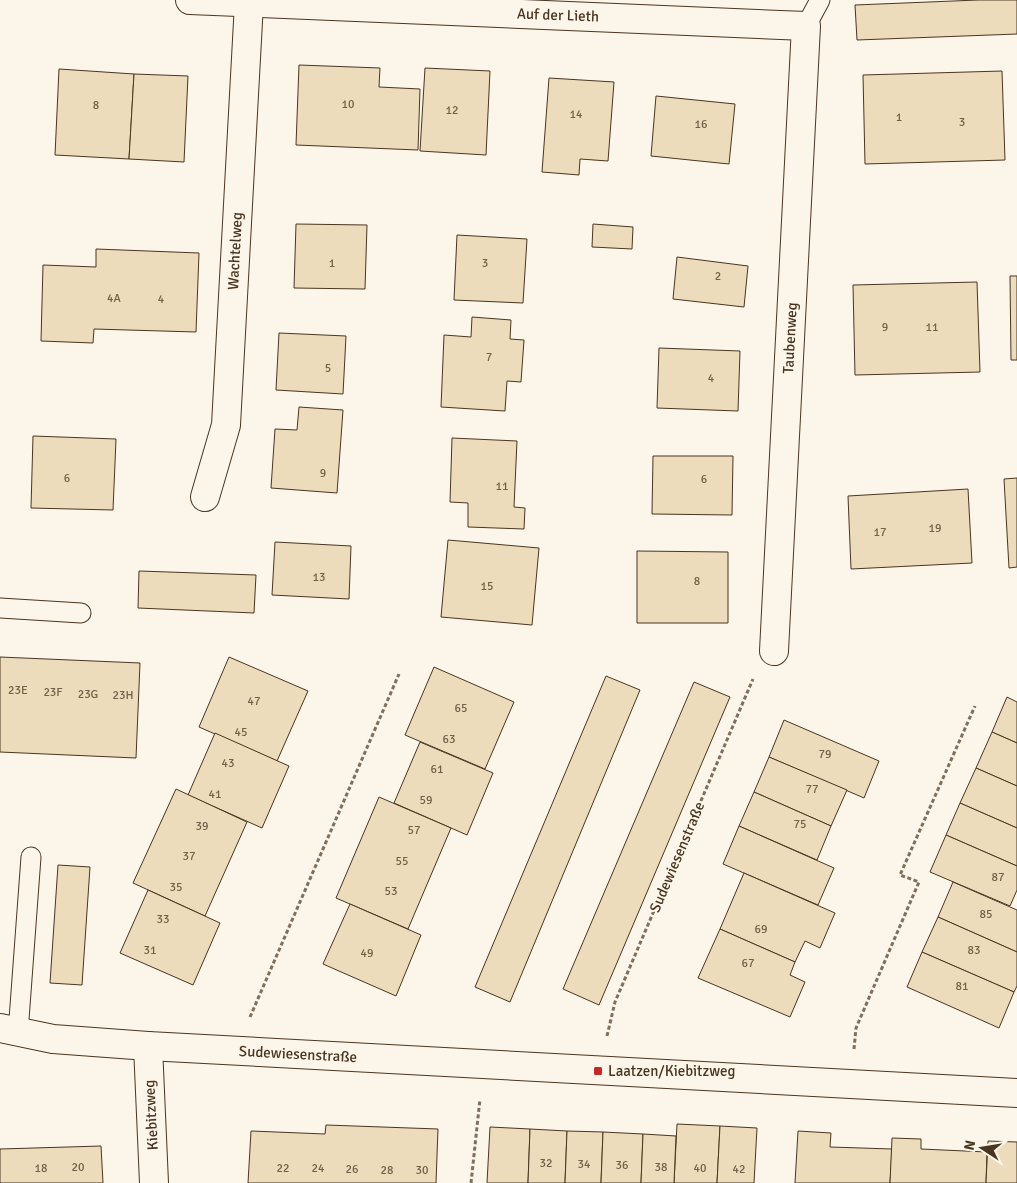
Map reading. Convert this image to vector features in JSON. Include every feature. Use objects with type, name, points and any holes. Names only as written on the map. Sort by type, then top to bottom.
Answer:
[{"type":"street","name":"Auf der Lieth","points":[[190,0],[806,26]]},
{"type":"street","name":"Wachtelweg","points":[[205,497],[226,425],[249,3]]},
{"type":"street","name":"Taubenweg","points":[[774,651],[806,26]]},
{"type":"street","name":"Sudewiesenstraße","points":[[9,1031],[53,1039],[148,1046],[1017,1093]]},
{"type":"street","name":"Kiebitzweg","points":[[148,1046],[154,1183]]},
{"type":"lane","points":[[806,26],[820,0]]},
{"type":"lane","points":[[0,608],[81,613]]},
{"type":"lane","points":[[9,1031],[31,857]]},
{"type":"path","name":"Sudewiesenstraße","points":[[598,1070],[615,1002],[751,682],[774,651]]},
{"type":"path","points":[[235,1050],[400,674]]},
{"type":"path","points":[[851,1085],[856,1028],[920,882],[900,875],[975,706]]},
{"type":"path","points":[[472,1183],[482,1064]]},
{"type":"building","points":[[1017,0],[1017,34],[857,40],[855,5]]},
{"type":"building","points":[[299,65],[380,68],[379,87],[420,89],[418,150],[296,145]]},
{"type":"building","points":[[425,68],[490,71],[486,155],[420,151]]},
{"type":"building","points":[[59,69],[134,74],[129,159],[55,155]]},
{"type":"building","points":[[1002,71],[1005,160],[865,164],[863,75]]},
{"type":"building","points":[[134,74],[188,76],[184,162],[129,159]]},
{"type":"building","points":[[549,78],[614,82],[608,161],[580,159],[579,175],[542,172]]},
{"type":"building","points":[[656,96],[735,104],[729,164],[651,156]]},
{"type":"building","points":[[296,224],[367,225],[365,289],[294,288]]},
{"type":"building","points":[[593,224],[633,227],[632,249],[592,247]]},
{"type":"building","points":[[457,235],[527,239],[523,303],[454,300]]},
{"type":"building","points":[[96,249],[199,253],[196,332],[94,329],[93,343],[41,341],[43,265],[96,267]]},
{"type":"building","points":[[677,257],[748,266],[744,307],[673,299]]},
{"type":"building","points":[[1010,276],[1017,276],[1017,360],[1011,360]]},
{"type":"building","points":[[977,282],[980,372],[855,375],[853,285]]},
{"type":"building","points":[[472,317],[511,320],[510,339],[524,340],[521,382],[507,381],[505,411],[441,407],[444,335],[471,337]]},
{"type":"building","points":[[279,333],[346,336],[343,394],[276,390]]},
{"type":"building","points":[[659,348],[740,351],[738,411],[657,408]]},
{"type":"building","points":[[299,407],[343,410],[337,493],[271,488],[275,429],[297,430]]},
{"type":"building","points":[[33,436],[116,439],[113,510],[31,508]]},
{"type":"building","points":[[452,438],[517,441],[514,507],[525,508],[524,529],[468,527],[468,503],[450,502]]},
{"type":"building","points":[[653,456],[733,456],[732,515],[652,514]]},
{"type":"building","points":[[1017,478],[1017,567],[1009,568],[1004,479]]},
{"type":"building","points":[[968,489],[972,563],[851,569],[848,496]]},
{"type":"building","points":[[448,540],[539,548],[532,625],[441,617]]},
{"type":"building","points":[[275,542],[351,546],[349,599],[272,595]]},
{"type":"building","points":[[637,551],[728,552],[728,623],[637,623]]},
{"type":"building","points":[[139,571],[256,575],[254,613],[138,608]]},
{"type":"building","points":[[0,657],[140,663],[136,758],[0,752]]},
{"type":"building","points":[[229,657],[308,691],[277,761],[199,727]]},
{"type":"building","points":[[434,667],[514,702],[485,769],[405,735]]},
{"type":"building","points":[[606,676],[640,690],[510,1002],[475,987]]},
{"type":"building","points":[[694,682],[730,697],[599,1005],[563,989]]},
{"type":"building","points":[[1007,697],[1017,702],[1017,743],[992,732]]},
{"type":"building","points":[[784,720],[879,761],[864,798],[769,757]]},
{"type":"building","points":[[992,732],[1017,743],[1017,786],[976,768]]},
{"type":"building","points":[[215,733],[289,766],[262,828],[188,795]]},
{"type":"building","points":[[420,742],[493,773],[467,835],[394,803]]},
{"type":"building","points":[[769,757],[847,790],[831,826],[754,792]]},
{"type":"building","points":[[976,768],[1017,786],[1017,828],[960,803]]},
{"type":"building","points":[[176,789],[247,822],[205,916],[133,883]]},
{"type":"building","points":[[754,792],[831,826],[817,860],[739,826]]},
{"type":"building","points":[[379,797],[451,828],[408,929],[336,898]]},
{"type":"building","points":[[960,803],[1017,828],[1017,866],[946,835]]},
{"type":"building","points":[[739,826],[834,868],[818,905],[723,864]]},
{"type":"building","points":[[946,835],[1017,866],[1017,890],[1010,906],[930,872]]},
{"type":"building","points":[[58,865],[90,867],[82,985],[50,983]]},
{"type":"building","points":[[744,873],[835,913],[820,948],[805,941],[795,962],[720,929]]},
{"type":"building","points":[[953,882],[1017,910],[1017,952],[938,917]]},
{"type":"building","points":[[148,890],[220,923],[193,985],[120,953]]},
{"type":"building","points":[[350,904],[421,935],[396,996],[323,964]]},
{"type":"building","points":[[938,917],[1017,952],[1017,986],[1014,992],[922,952]]},
{"type":"building","points":[[720,929],[795,962],[790,975],[805,982],[790,1017],[698,978]]},
{"type":"building","points":[[922,952],[1014,992],[999,1028],[907,987]]},
{"type":"building","points":[[677,1124],[720,1126],[717,1183],[674,1183]]},
{"type":"building","points":[[326,1125],[438,1129],[436,1183],[248,1183],[251,1131],[325,1134]]},
{"type":"building","points":[[720,1126],[757,1128],[754,1183],[717,1183]]},
{"type":"building","points":[[490,1127],[530,1129],[528,1183],[487,1183]]},
{"type":"building","points":[[530,1129],[567,1131],[565,1183],[528,1183]]},
{"type":"building","points":[[567,1131],[603,1132],[601,1183],[565,1183]]},
{"type":"building","points":[[798,1131],[831,1133],[830,1147],[892,1149],[890,1183],[795,1183]]},
{"type":"building","points":[[603,1132],[643,1134],[641,1183],[601,1183]]},
{"type":"building","points":[[643,1134],[676,1136],[674,1183],[641,1183]]},
{"type":"building","points":[[892,1138],[921,1139],[921,1149],[987,1152],[986,1183],[890,1183]]},
{"type":"building","points":[[988,1141],[1017,1142],[1017,1183],[986,1183]]},
{"type":"building","points":[[101,1146],[103,1183],[0,1183],[0,1149]]},
{"type":"place","name":"Laatzen/Kiebitzweg","points":[[598,1071]]}]
